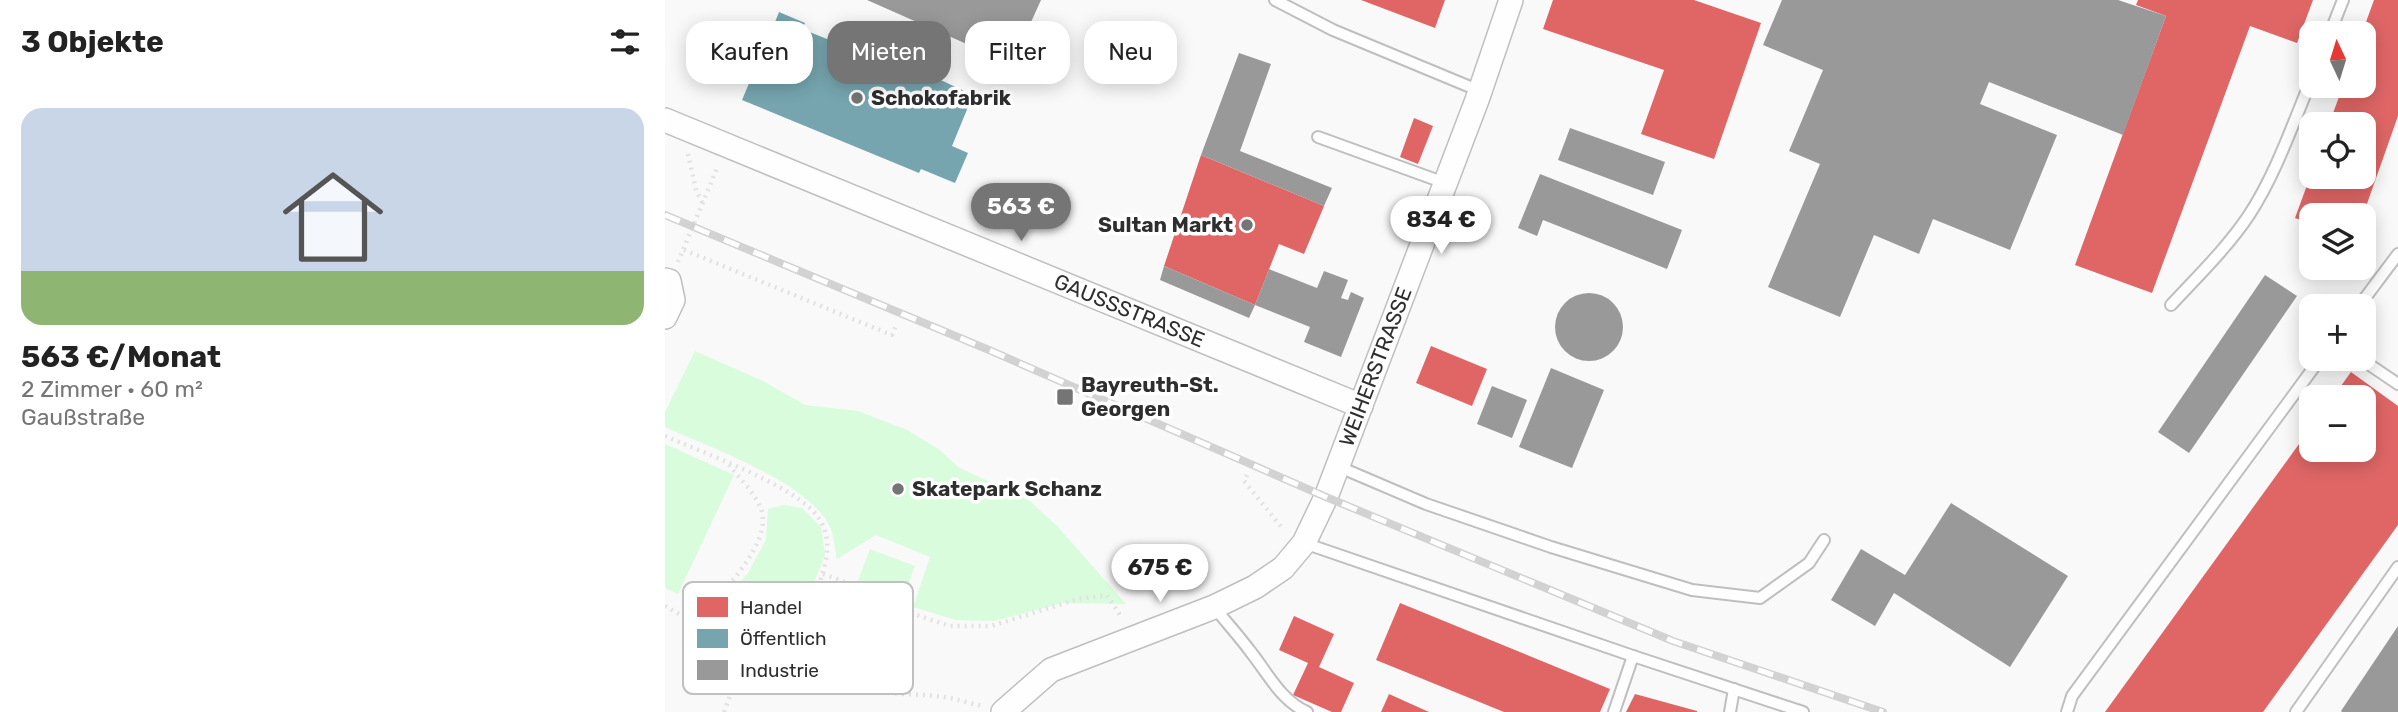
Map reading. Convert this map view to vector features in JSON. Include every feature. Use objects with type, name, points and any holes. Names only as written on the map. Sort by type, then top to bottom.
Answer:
[{"type":"street","name":"WEIHERSTRASSE","points":[[1003,711],[1051,670],[1214,607],[1255,587],[1283,568],[1304,543],[1326,497],[1361,406],[1480,91],[1511,0]]},
{"type":"street","name":"GAUSSSTRASSE","points":[[665,120],[1361,406]]},
{"type":"street","points":[[665,317],[673,300],[667,281]]},
{"type":"lane","points":[[1275,0],[1333,30],[1480,91]]},
{"type":"lane","points":[[2335,21],[2343,0]]},
{"type":"lane","points":[[2171,305],[2221,250],[2249,214],[2279,159],[2304,98]]},
{"type":"lane","points":[[1318,137],[1445,183]]},
{"type":"lane","points":[[2368,294],[2398,254]]},
{"type":"lane","points":[[2376,369],[2398,384]]},
{"type":"lane","points":[[2067,712],[2072,696],[2311,371]]},
{"type":"lane","points":[[1338,466],[1426,504],[1551,547],[1692,590],[1760,598],[1808,563],[1824,541]]},
{"type":"lane","points":[[1304,543],[1803,712]]},
{"type":"lane","points":[[2295,712],[2398,567]]},
{"type":"lane","points":[[1214,607],[1277,688],[1297,708],[1307,712]]},
{"type":"lane","points":[[1614,712],[1633,656]]},
{"type":"lane","points":[[1730,712],[1734,689]]},
{"type":"path","points":[[687,129],[687,152],[703,203]]},
{"type":"path","points":[[667,281],[684,250],[727,145]]},
{"type":"path","points":[[684,250],[892,335],[896,325]]},
{"type":"path","points":[[665,436],[775,485],[812,510],[825,529],[828,545],[828,561],[820,582]]},
{"type":"path","points":[[729,465],[756,498],[762,512],[763,524],[758,543],[731,582]]},
{"type":"path","points":[[1247,475],[1244,481],[1284,529],[1304,543]]},
{"type":"path","points":[[823,574],[845,582]]},
{"type":"path","points":[[913,614],[950,626],[991,626],[1078,599],[1107,595],[1134,638]]},
{"type":"path","points":[[665,606],[683,616]]},
{"type":"path","points":[[724,712],[731,694]]},
{"type":"path","points":[[908,694],[937,696],[1003,711]]},
{"type":"green space","name":"Skatepark Schanz","points":[[695,351],[763,381],[805,405],[858,411],[907,430],[940,450],[958,467],[1030,501],[1058,527],[1126,604],[1063,603],[994,621],[956,620],[913,607],[930,557],[876,535],[837,559],[830,527],[819,511],[802,496],[757,468],[665,427],[665,412]]},
{"type":"green space","points":[[665,444],[734,475],[678,594],[665,588]]},
{"type":"green space","points":[[783,505],[802,508],[821,527],[825,555],[814,582],[740,582],[748,573],[766,540],[768,509]]},
{"type":"green space","points":[[870,549],[915,566],[909,582],[857,582]]},
{"type":"building: Handel","points":[[1361,0],[1445,0],[1435,28]]},
{"type":"building: Handel","points":[[1553,0],[1694,0],[1761,23],[1714,159],[1641,134],[1664,70],[1543,29]]},
{"type":"building: Handel","points":[[2138,0],[2313,0],[2305,21],[2299,21],[2297,43],[2250,26],[2152,293],[2075,265],[2166,16],[2136,5]]},
{"type":"building: Handel","points":[[2374,0],[2398,0],[2398,116],[2376,178],[2376,112],[2333,112],[2339,98],[2377,98],[2377,21],[2366,21]]},
{"type":"building: Handel","points":[[1414,118],[1433,126],[1418,164],[1400,157]]},
{"type":"building: Handel","name":"Sultan Markt","points":[[1201,155],[1324,206],[1304,254],[1279,244],[1255,305],[1164,266]]},
{"type":"building: Handel","points":[[2306,189],[2372,189],[2367,203],[2300,203]]},
{"type":"building: Handel","points":[[1431,346],[1487,369],[1472,406],[1416,383]]},
{"type":"building: Handel","points":[[2351,372],[2369,385],[2342,385]]},
{"type":"building: Handel","points":[[2376,390],[2398,406],[2398,525],[2263,712],[2105,712],[2299,444],[2299,462],[2376,462]]},
{"type":"building: Handel","points":[[1400,603],[1610,689],[1600,712],[1504,712],[1376,660]]},
{"type":"building: Handel","points":[[1294,616],[1334,634],[1319,667],[1354,683],[1341,712],[1332,712],[1293,695],[1308,663],[1279,650]]},
{"type":"building: Handel","points":[[1389,694],[1429,712],[1381,712]]},
{"type":"building: Handel","points":[[1635,694],[1697,711],[1697,712],[1626,712]]},
{"type":"building: Öffentlich","name":"Schokofabrik","points":[[779,12],[800,21],[775,21]]},
{"type":"building: Öffentlich","name":"Schokofabrik","points":[[813,33],[827,39],[827,84],[949,84],[973,95],[952,146],[968,153],[955,183],[921,169],[919,173],[742,100],[749,84],[813,84]]},
{"type":"building: Industrie","points":[[867,0],[1041,0],[1031,21],[965,21],[965,43],[951,37],[951,21],[915,21]]},
{"type":"building: Industrie","points":[[1782,0],[2118,0],[2166,16],[2123,135],[1989,82],[1980,104],[2057,135],[2010,250],[1933,219],[1919,254],[1874,235],[1840,317],[1768,287],[1820,164],[1789,151],[1823,70],[1763,45]]},
{"type":"building: Industrie","points":[[1239,53],[1271,64],[1240,151],[1332,188],[1324,206],[1201,155]]},
{"type":"building: Industrie","points":[[1570,128],[1665,162],[1653,195],[1558,160]]},
{"type":"building: Industrie","points":[[1540,174],[1682,230],[1667,269],[1543,220],[1537,236],[1518,228]]},
{"type":"building: Industrie","points":[[1164,266],[1255,305],[1249,318],[1160,280]]},
{"type":"building: Industrie","points":[[1269,269],[1317,288],[1324,271],[1348,280],[1341,298],[1348,300],[1351,292],[1364,298],[1341,357],[1304,342],[1310,327],[1255,305]]},
{"type":"building: Industrie","points":[[2265,275],[2297,296],[2189,453],[2158,432]]},
{"type":"building: Industrie","points":[[1589,293],[1602,296],[1613,303],[1620,314],[1623,327],[1620,340],[1613,351],[1602,358],[1589,361],[1576,358],[1565,351],[1558,340],[1555,327],[1558,314],[1565,303],[1576,296]]},
{"type":"building: Industrie","points":[[1551,368],[1604,390],[1572,468],[1519,447]]},
{"type":"building: Industrie","points":[[1492,386],[1527,400],[1512,438],[1477,424]]},
{"type":"building: Industrie","points":[[1951,503],[2068,576],[2010,667],[1894,593],[1875,626],[1831,600],[1861,549],[1905,575]]},
{"type":"building: Industrie","points":[[2398,626],[2398,712],[2342,712],[2341,711]]},
{"type":"railway","points":[[665,215],[989,350],[1326,497],[1673,641],[1883,712]]},
{"type":"place","name":"Schokofabrik","points":[[857,98]]},
{"type":"place","name":"Sultan Markt","points":[[1247,225]]},
{"type":"place","name":"Bayreuth-St. Georgen","points":[[1065,397]]},
{"type":"place","name":"Skatepark Schanz","points":[[898,489]]}]
